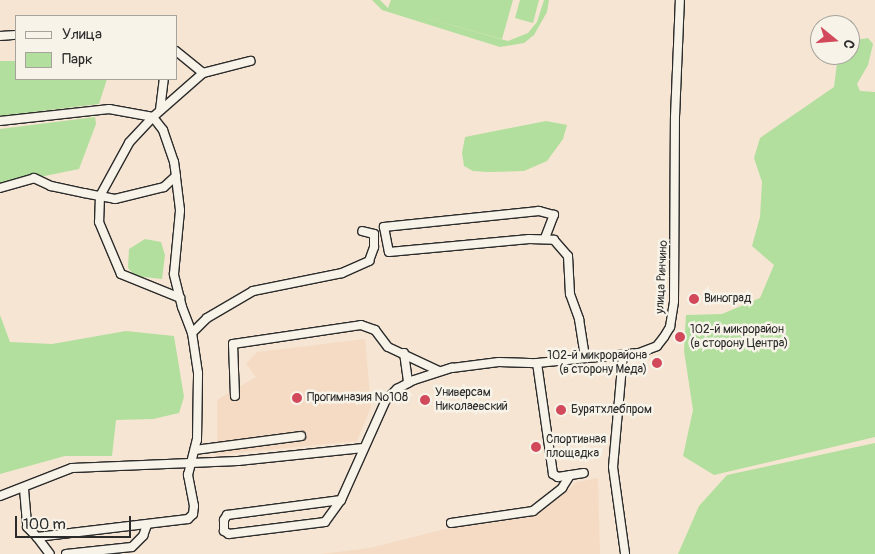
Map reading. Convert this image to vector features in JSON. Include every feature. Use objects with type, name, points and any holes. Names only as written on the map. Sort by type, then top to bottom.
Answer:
[{"type":"street","name":"улица Ринчино","points":[[340,500],[227,515],[224,520],[224,531],[229,534],[325,522],[340,500],[386,400],[408,383],[439,371],[499,362],[537,363],[623,355],[657,346],[670,327],[674,301],[675,117],[680,0]]},
{"type":"street","points":[[0,36],[15,35]]},
{"type":"street","points":[[178,53],[203,73]]},
{"type":"street","points":[[180,298],[121,274],[99,222],[100,196],[129,143],[152,117],[203,73],[250,61]]},
{"type":"street","points":[[160,110],[164,80]]},
{"type":"street","points":[[0,121],[109,109],[152,117],[163,130],[176,176],[180,210],[174,274],[192,333],[198,373],[195,450],[188,475],[194,506],[191,517],[147,525],[37,537]]},
{"type":"street","points":[[0,188],[34,178],[52,186],[115,199],[141,195],[164,187],[176,176]]},
{"type":"street","points":[[545,238],[554,215],[539,210],[384,227],[389,252],[545,238],[563,246],[568,256],[570,294],[579,319],[585,358]]},
{"type":"street","points":[[192,333],[207,318],[253,291],[342,273],[368,261],[374,247],[374,234],[362,231]]},
{"type":"street","points":[[235,396],[233,344],[361,325],[369,326],[388,347],[439,371]]},
{"type":"street","points":[[404,353],[408,383]]},
{"type":"street","points":[[623,355],[613,467],[625,554]]},
{"type":"street","points":[[537,363],[553,474],[558,477],[584,473]]},
{"type":"street","points":[[195,450],[301,436]]},
{"type":"street","points":[[0,496],[24,489],[72,468],[192,462],[363,448]]},
{"type":"street","points":[[451,523],[533,511],[562,488],[570,475]]},
{"type":"street","points":[[24,489],[27,527],[50,554]]},
{"type":"street","points":[[66,554],[132,547],[143,536],[147,525]]},
{"type":"shaded area","name":"Прогимназия №108","points":[[365,339],[371,407],[357,441],[217,455],[217,400],[256,377],[246,364],[257,352]]},
{"type":"shaded area","points":[[598,478],[600,554],[321,554],[370,548],[445,529],[536,516],[577,482]]},
{"type":"green space","points":[[372,0],[380,0],[388,8],[391,0],[513,0],[502,39],[408,13],[508,41],[528,33],[537,22],[544,0],[549,0],[547,12],[534,35],[524,43],[500,47],[382,10]]},
{"type":"green space","points":[[520,0],[539,0],[533,23],[515,18]]},
{"type":"green space","points":[[868,38],[873,44],[868,65],[857,84],[860,91],[875,92],[875,437],[714,475],[683,456],[693,410],[684,351],[686,315],[722,314],[760,298],[774,265],[752,246],[760,217],[762,182],[754,158],[760,138],[834,87],[837,65],[860,65],[860,39]]},
{"type":"green space","points":[[0,61],[15,61],[15,80],[107,80],[99,104],[0,116]]},
{"type":"green space","points":[[95,117],[96,124],[79,169],[0,185],[0,129]]},
{"type":"green space","points":[[546,121],[567,125],[563,139],[547,161],[524,171],[473,171],[464,166],[462,153],[465,137]]},
{"type":"green space","points":[[145,239],[161,242],[165,255],[162,279],[135,276],[128,268],[129,249]]},
{"type":"green space","points":[[0,315],[10,342],[52,344],[126,331],[174,336],[184,397],[179,413],[153,419],[116,420],[112,456],[65,456],[0,474]]},
{"type":"green space","points":[[875,443],[875,554],[678,554],[699,506],[727,475]]},
{"type":"place","name":"Виноград","points":[[694,299]]},
{"type":"place","name":"102-й микрорайон (в сторону Центра)","points":[[680,337]]},
{"type":"place","name":"102-й микрорайона (в сторону Меда)","points":[[657,363]]},
{"type":"place","name":"Прогимназия №108","points":[[297,398]]},
{"type":"place","name":"Универсам Николаевский","points":[[425,400]]},
{"type":"place","name":"Бурятхлебпром","points":[[561,410]]},
{"type":"place","name":"Спортивная площадка","points":[[536,447]]}]
